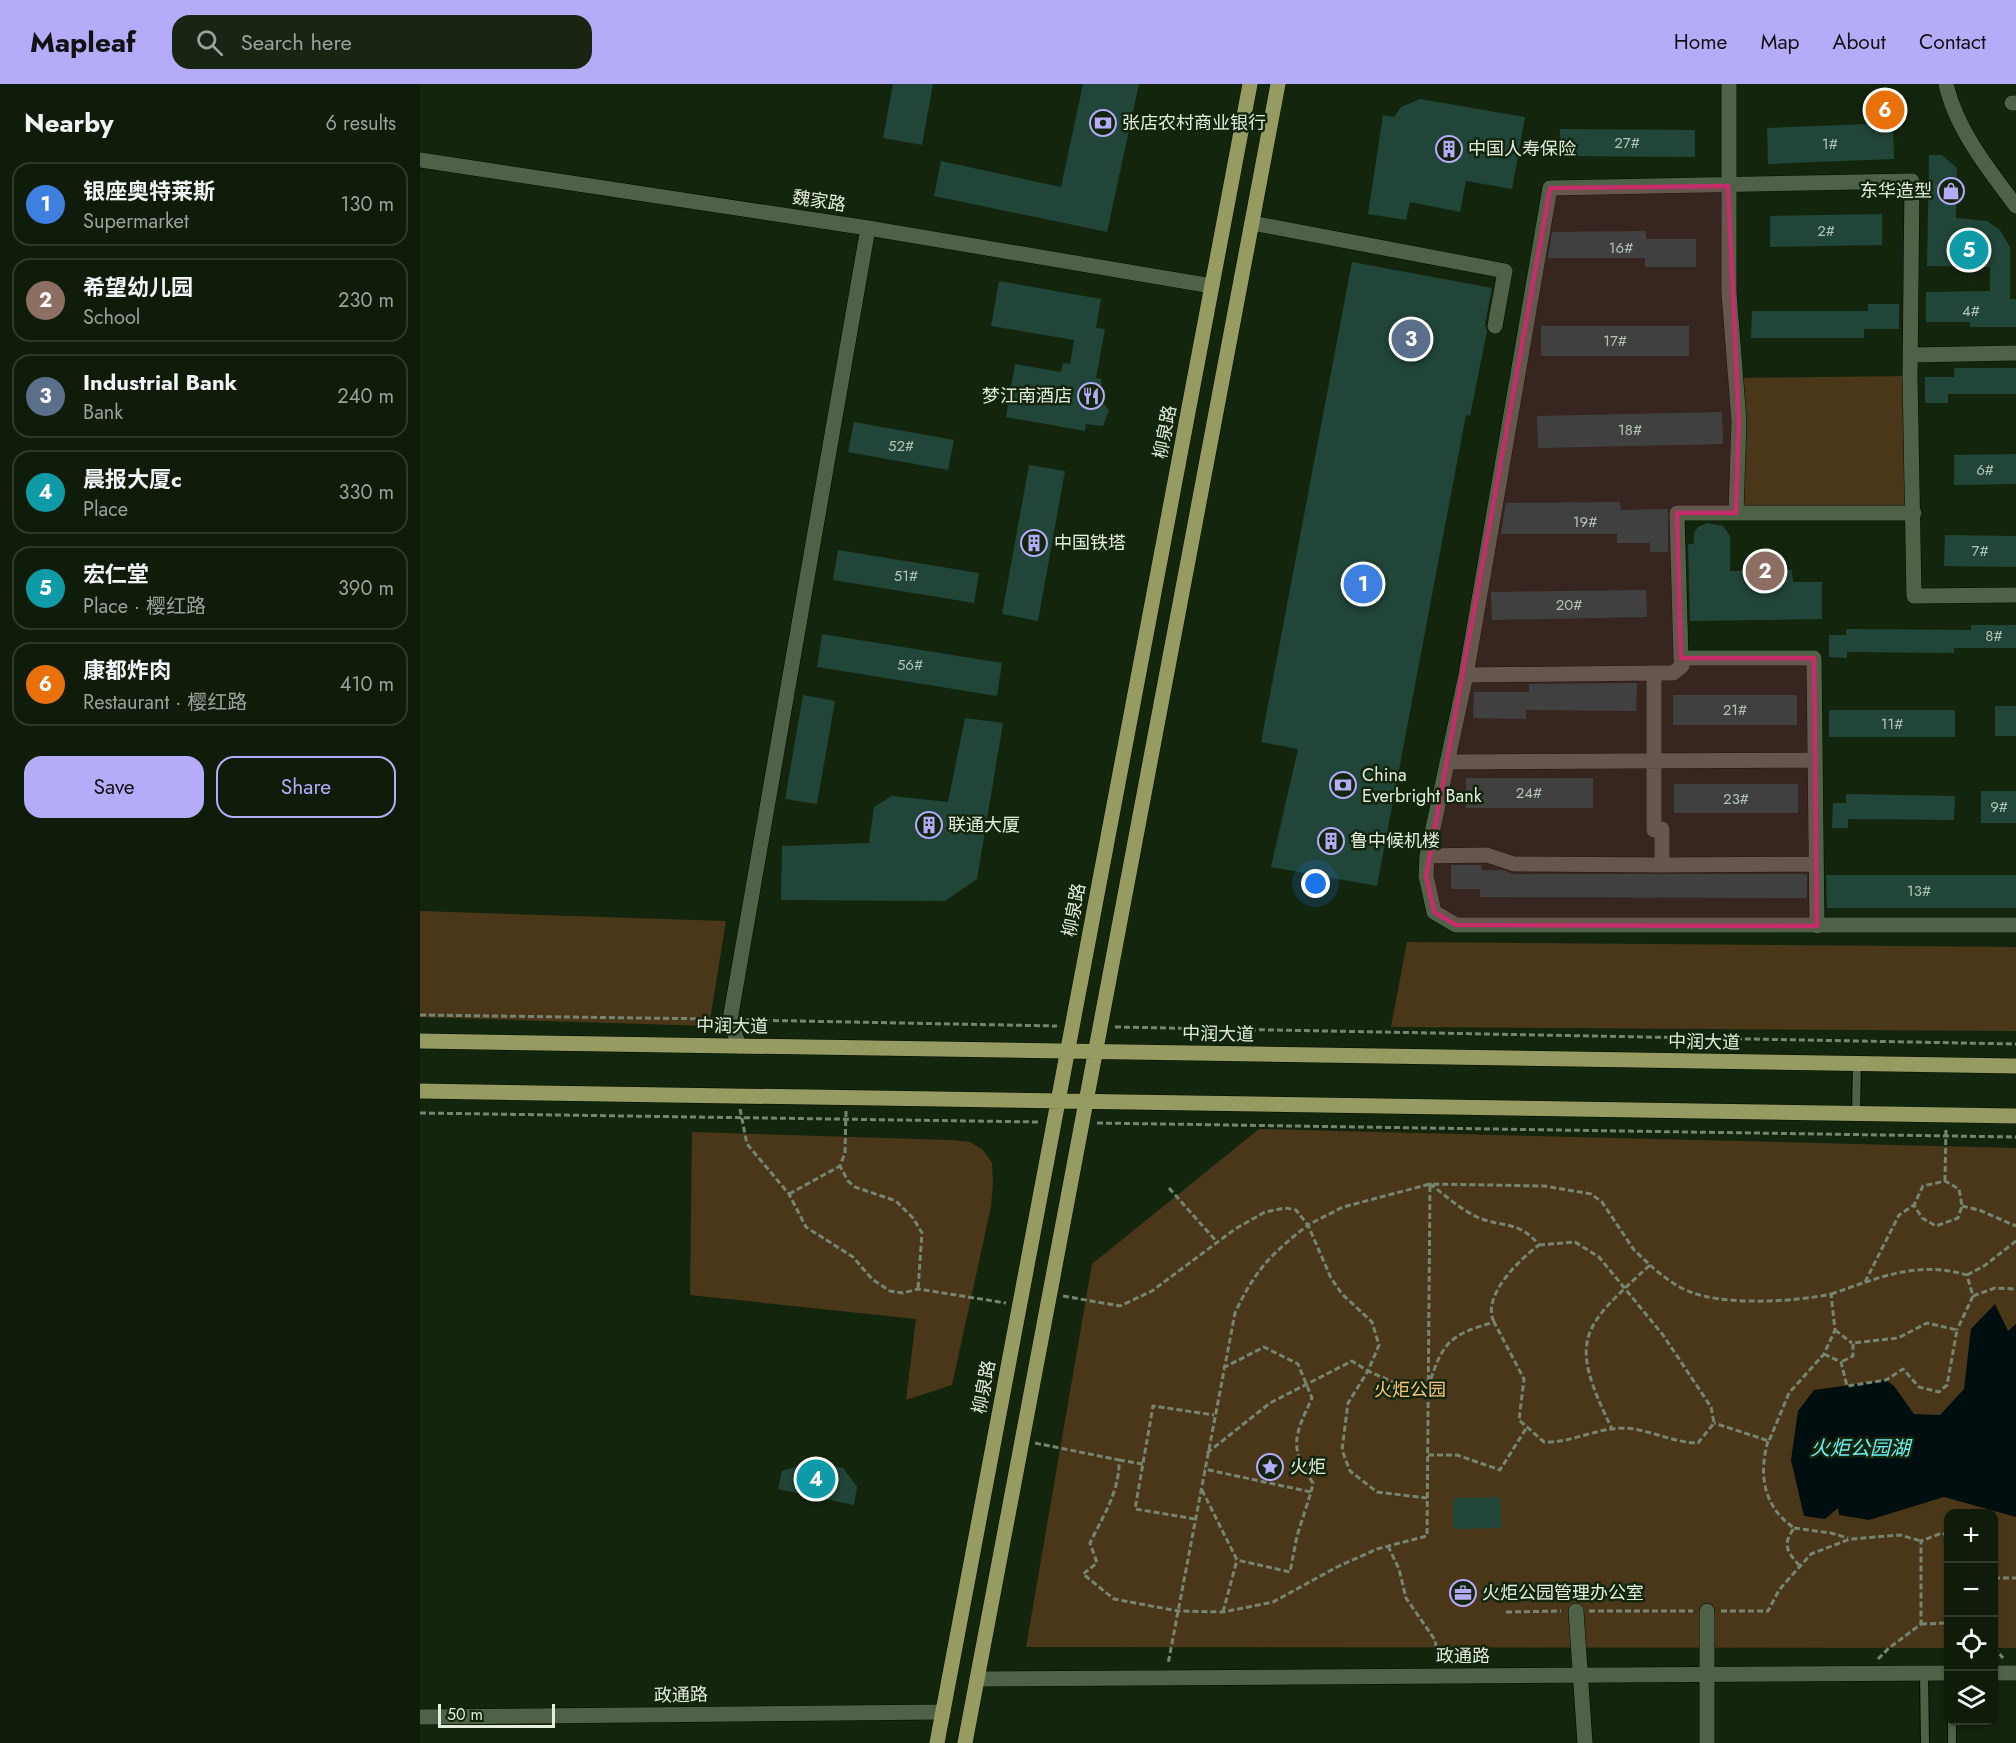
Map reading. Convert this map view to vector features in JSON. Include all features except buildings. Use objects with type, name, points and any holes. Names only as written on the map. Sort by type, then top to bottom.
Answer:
[{"type":"main road","name":"柳泉路","points":[[937,1743],[1250,84]]},
{"type":"main road","points":[[965,1743],[1278,84]]},
{"type":"main road","name":"中润大道","points":[[420,1041],[2016,1066]]},
{"type":"main road","points":[[420,1090],[2016,1116]]},
{"type":"street","points":[[1729,84],[1729,292],[1739,421],[1736,513]]},
{"type":"street","points":[[1946,84],[1949,97],[1980,158],[2016,206]]},
{"type":"street","name":"魏家路","points":[[420,160],[868,228],[1212,286]]},
{"type":"street","points":[[2016,595],[1914,596],[1911,355],[1912,181],[1550,188],[1466,675],[1427,856],[1426,876],[1434,912],[1456,925],[2016,925]]},
{"type":"street","points":[[1252,223],[1505,271],[1495,326]]},
{"type":"street","points":[[739,1046],[730,1020],[868,228]]},
{"type":"street","points":[[1911,355],[2016,353]]},
{"type":"street","points":[[1466,675],[1673,673],[1682,666],[1677,513],[1914,513]]},
{"type":"street","points":[[1681,658],[1814,658],[1817,926]]},
{"type":"street","points":[[1654,673],[1654,830],[1662,830],[1662,865]]},
{"type":"street","points":[[1448,762],[1815,760]]},
{"type":"street","points":[[1427,856],[1487,855],[1514,864],[1816,864]]},
{"type":"street","points":[[1576,1611],[1585,1743]]},
{"type":"street","points":[[1707,1611],[1707,1743]]},
{"type":"street","name":"政通路","points":[[977,1678],[1944,1673]]},
{"type":"street","points":[[1998,1673],[2016,1673]]},
{"type":"street","name":"政通路","points":[[420,1716],[943,1712]]},
{"type":"lane","points":[[1856,1113],[1857,1064]]},
{"type":"lane","points":[[1924,1673],[1924,1743]]},
{"type":"lane","points":[[1952,1725],[1952,1743]]},
{"type":"path","points":[[420,1015],[1072,1026]]},
{"type":"path","points":[[1100,1026],[2016,1044]]},
{"type":"path","points":[[738,1096],[747,1144],[789,1194],[806,1227],[853,1257],[872,1279],[890,1291],[903,1293],[918,1288],[1019,1305]]},
{"type":"path","points":[[789,1194],[840,1166],[845,1153],[847,1098]]},
{"type":"path","points":[[420,1113],[1054,1123]]},
{"type":"path","points":[[1944,1181],[1946,1115]]},
{"type":"path","points":[[1082,1123],[2016,1137]]},
{"type":"path","points":[[840,1166],[848,1181],[855,1187],[896,1200],[913,1218],[922,1233],[918,1288]]},
{"type":"path","points":[[1865,1282],[1899,1215],[1914,1205],[1923,1186],[1944,1181],[1959,1189],[1962,1206],[1958,1218],[1936,1226],[1922,1218],[1914,1205]]},
{"type":"path","points":[[1430,1184],[1477,1217],[1528,1232],[1539,1245]]},
{"type":"path","points":[[1119,1460],[1115,1493],[1090,1543],[1097,1563],[1083,1574],[1114,1599],[1178,1611],[1223,1612],[1273,1602],[1337,1567],[1388,1546],[1427,1536],[1430,1184]]},
{"type":"path","points":[[1165,1678],[1235,1313],[1251,1280],[1280,1248],[1308,1225],[1344,1207],[1430,1184],[1544,1186],[1591,1194],[1602,1202],[1634,1250],[1664,1277],[1689,1292],[1729,1299],[1774,1302],[1831,1294],[1914,1268],[1950,1270],[1967,1275],[1984,1266],[2016,1241]]},
{"type":"path","points":[[1169,1188],[1218,1243]]},
{"type":"path","points":[[1962,1206],[1979,1209],[2016,1226]]},
{"type":"path","points":[[1050,1293],[1120,1306],[1152,1291],[1265,1212],[1285,1208],[1296,1210],[1308,1225],[1331,1278],[1342,1294],[1372,1322],[1379,1345],[1368,1371],[1348,1403],[1342,1450],[1350,1471],[1377,1492],[1427,1498]]},
{"type":"path","points":[[1575,1242],[1599,1257],[1663,1335],[1711,1407],[1714,1423],[1698,1443],[1683,1443],[1623,1427],[1591,1432],[1562,1443],[1544,1442],[1519,1420],[1524,1379],[1491,1315],[1494,1298],[1507,1276],[1524,1256],[1539,1245],[1575,1242]]},
{"type":"path","points":[[1612,1429],[1595,1395],[1584,1349],[1591,1329],[1603,1308],[1650,1265]]},
{"type":"path","points":[[1824,1353],[1841,1362],[1848,1386],[1886,1380],[1903,1369],[1919,1387],[1939,1392],[1947,1385],[1957,1330],[1973,1296],[1967,1275]]},
{"type":"path","points":[[1973,1296],[1995,1288],[2016,1289]]},
{"type":"path","points":[[1831,1294],[1834,1330],[1824,1353],[1789,1393],[1763,1457],[1763,1482],[1769,1503],[1781,1519],[1794,1528],[1831,1533],[1850,1539]]},
{"type":"path","points":[[1429,1385],[1439,1353],[1464,1331],[1494,1322]]},
{"type":"path","points":[[1834,1330],[1853,1343],[1898,1338],[1927,1323],[1957,1330]]},
{"type":"path","points":[[1841,1362],[1853,1356],[1853,1343]]},
{"type":"path","points":[[1223,1368],[1264,1347],[1298,1364],[1312,1398],[1298,1431],[1297,1457],[1313,1483],[1290,1572],[1237,1560]]},
{"type":"path","points":[[1207,1453],[1270,1403],[1352,1361],[1402,1386],[1429,1385]]},
{"type":"path","points":[[1195,1519],[1135,1509],[1153,1406],[1214,1415]]},
{"type":"path","points":[[1714,1423],[1769,1441]]},
{"type":"path","points":[[1428,1455],[1457,1455],[1500,1470],[1527,1427]]},
{"type":"path","points":[[1022,1440],[1143,1464]]},
{"type":"path","points":[[1204,1469],[1311,1492]]},
{"type":"path","points":[[1201,1488],[1237,1560],[1223,1612]]},
{"type":"path","points":[[1794,1528],[1786,1540],[1786,1551],[1800,1566]]},
{"type":"path","points":[[1506,1612],[1768,1611],[1779,1590],[1811,1554],[1850,1539],[1900,1535],[1921,1541],[1944,1534]]},
{"type":"path","points":[[1921,1541],[1921,1624]]},
{"type":"path","points":[[1388,1546],[1399,1569],[1406,1598],[1435,1640],[1436,1646]]},
{"type":"path","points":[[1998,1578],[2016,1578]]},
{"type":"path","points":[[1866,1674],[1889,1648],[1921,1624],[1944,1623]]},
{"type":"highlighted area","points":[[1728,186],[1739,421],[1736,513],[1677,513],[1681,658],[1814,658],[1817,926],[1456,925],[1434,912],[1426,876],[1550,188]]},
{"type":"green space","points":[[1910,376],[1914,513],[1736,513],[1736,378]]},
{"type":"green space","points":[[420,911],[726,921],[709,1026],[420,1017]]},
{"type":"green space","points":[[1407,942],[2016,947],[2016,1031],[1391,1027]]},
{"type":"green space","name":"火炬公园","points":[[1259,1129],[2016,1148],[2016,1648],[1998,1648],[1998,1509],[1944,1509],[1944,1648],[1026,1647],[1092,1264]]},
{"type":"green space","points":[[692,1132],[951,1140],[970,1142],[983,1150],[992,1163],[991,1207],[952,1385],[906,1400],[916,1319],[690,1295]]},
{"type":"water","name":"火炬公园湖","points":[[1995,1304],[2008,1331],[2016,1324],[2016,1517],[1998,1512],[1998,1509],[1987,1509],[1944,1497],[1869,1520],[1839,1515],[1838,1508],[1825,1519],[1804,1516],[1791,1460],[1798,1411],[1814,1390],[1886,1380],[1894,1386],[1914,1414],[1940,1415],[1964,1389],[1971,1329]]},
{"type":"place","name":"康都炸肉","points":[[1885,110]]},
{"type":"place","name":"张店农村商业银行","points":[[1103,123]]},
{"type":"place","name":"中国人寿保险","points":[[1449,149]]},
{"type":"place","name":"东华造型","points":[[1951,191]]},
{"type":"place","name":"宏仁堂","points":[[1969,250]]},
{"type":"place","name":"Industrial Bank","points":[[1411,339]]},
{"type":"place","name":"梦江南酒店","points":[[1091,396]]},
{"type":"place","name":"中国铁塔","points":[[1034,543]]},
{"type":"place","name":"希望幼儿园","points":[[1765,571]]},
{"type":"place","name":"银座奥特莱斯","points":[[1363,584]]},
{"type":"place","name":"China Everbright Bank","points":[[1343,785]]},
{"type":"place","name":"联通大厦","points":[[929,825]]},
{"type":"place","name":"鲁中候机楼","points":[[1331,841]]},
{"type":"place","name":"火炬","points":[[1270,1467]]},
{"type":"place","name":"晨报大厦c","points":[[816,1479]]},
{"type":"place","name":"火炬公园管理办公室","points":[[1463,1593]]}]
